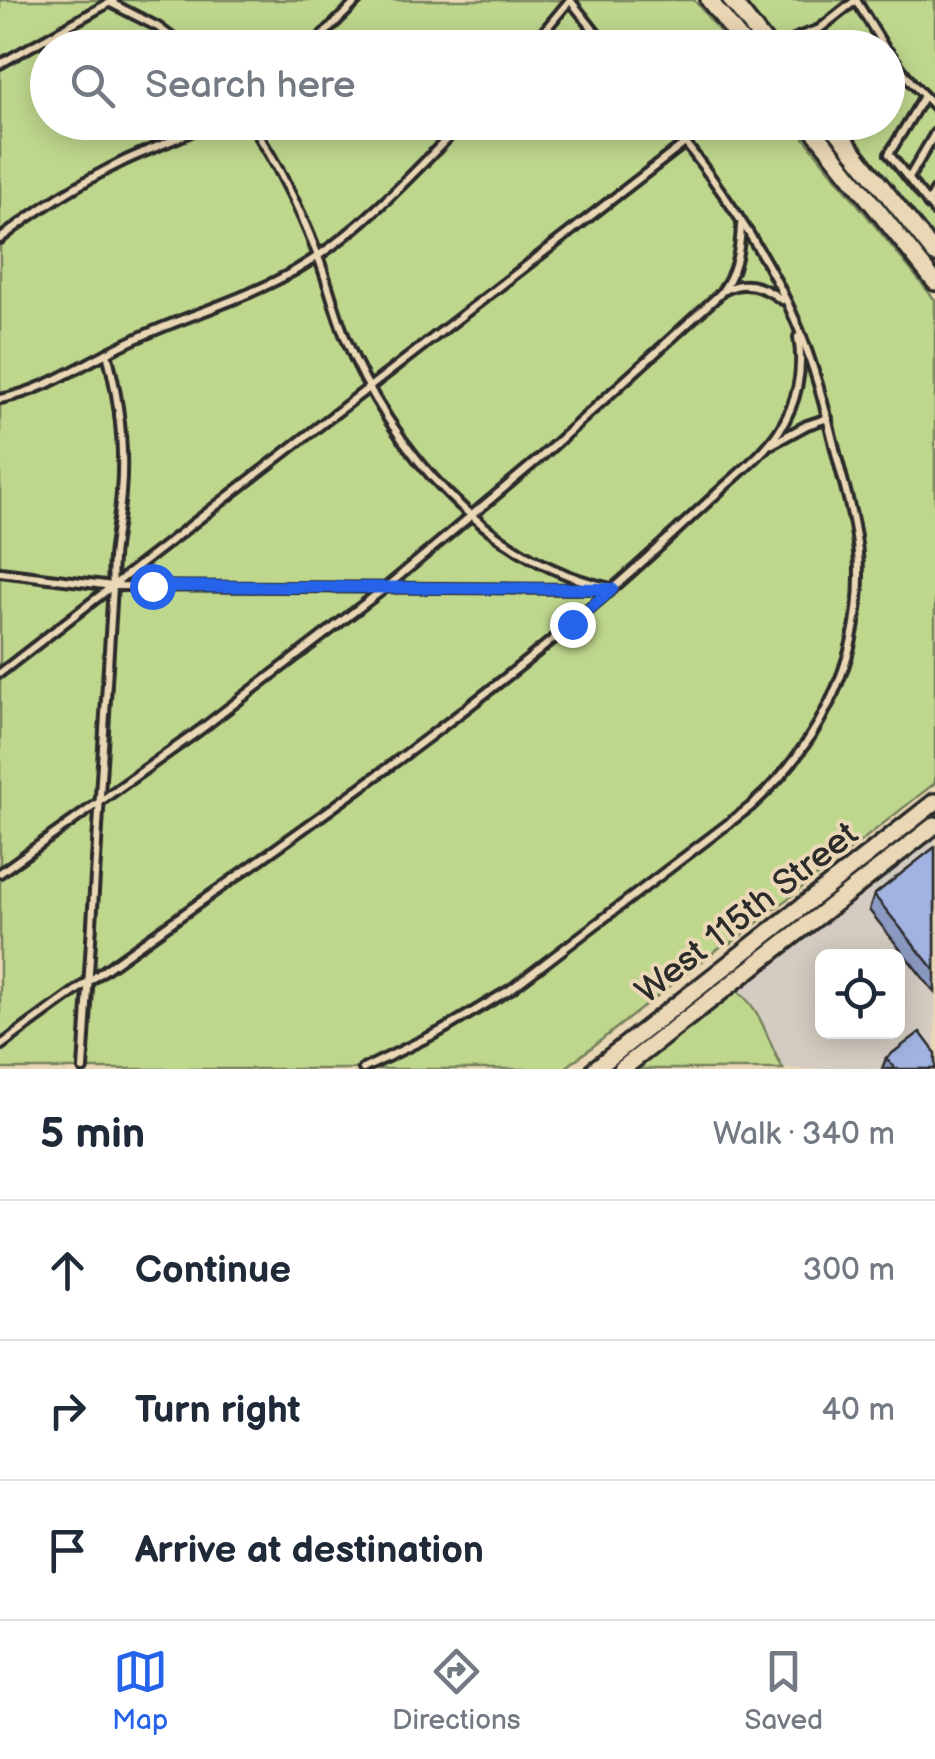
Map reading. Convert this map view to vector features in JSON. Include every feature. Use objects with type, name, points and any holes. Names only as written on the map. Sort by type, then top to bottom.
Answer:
[{"type":"street","points":[[709,0],[733,30]]},
{"type":"street","points":[[731,0],[755,30]]},
{"type":"street","points":[[821,140],[935,282]]},
{"type":"street","points":[[844,140],[935,254]]},
{"type":"street","name":"West 115th Street","points":[[594,1069],[935,802]]},
{"type":"street","name":"West 115th Street","points":[[622,1069],[935,825]]},
{"type":"lane","points":[[328,30],[358,0]]},
{"type":"lane","points":[[545,30],[570,0],[594,30]]},
{"type":"lane","points":[[818,30],[856,0],[874,30]]},
{"type":"lane","points":[[61,30],[112,2],[162,30]]},
{"type":"lane","points":[[0,64],[30,47]]},
{"type":"lane","points":[[905,73],[935,106]]},
{"type":"lane","points":[[905,128],[924,96]]},
{"type":"lane","points":[[909,178],[935,133]]},
{"type":"lane","points":[[0,239],[94,177],[174,140]]},
{"type":"lane","points":[[261,140],[318,255],[338,317],[369,388],[418,458],[472,515],[510,544],[586,583],[612,589]]},
{"type":"lane","points":[[0,399],[44,384],[299,268],[384,200],[444,140]]},
{"type":"lane","points":[[362,1069],[464,1018],[558,955],[750,807],[781,777],[808,742],[848,658],[858,593],[856,533],[814,369],[796,321],[741,221],[683,140]]},
{"type":"lane","points":[[898,140],[890,154],[933,208]]},
{"type":"lane","points":[[0,673],[685,143]]},
{"type":"lane","points":[[933,208],[935,191]]},
{"type":"lane","points":[[720,294],[734,272],[741,221]]},
{"type":"lane","points":[[0,872],[264,682],[385,588],[556,444],[720,294],[736,285],[755,286],[774,293],[788,305]]},
{"type":"lane","points":[[767,448],[796,394],[800,347],[796,321]]},
{"type":"lane","points":[[83,1069],[112,556],[122,456],[120,408],[107,353]]},
{"type":"lane","points":[[0,1046],[412,750],[612,589],[767,448],[828,418]]},
{"type":"lane","points":[[0,572],[113,586],[612,589]]},
{"type":"shaded area","points":[[935,834],[935,1069],[783,1069],[759,1015],[736,990]]},
{"type":"green space","points":[[0,0],[694,0],[718,30],[30,30],[30,140],[806,140],[935,300],[935,783],[564,1069],[0,1069]]},
{"type":"green space","points":[[743,0],[935,0],[935,241],[855,140],[905,140],[905,30],[767,30]]},
{"type":"green space","points":[[736,990],[759,1016],[783,1069],[635,1069]]},
{"type":"building","points":[[935,847],[935,971],[874,895]]},
{"type":"building","points":[[920,1032],[935,1052],[935,1069],[895,1069],[886,1058]]},
{"type":"route","points":[[152,586],[612,589],[572,624]]}]
